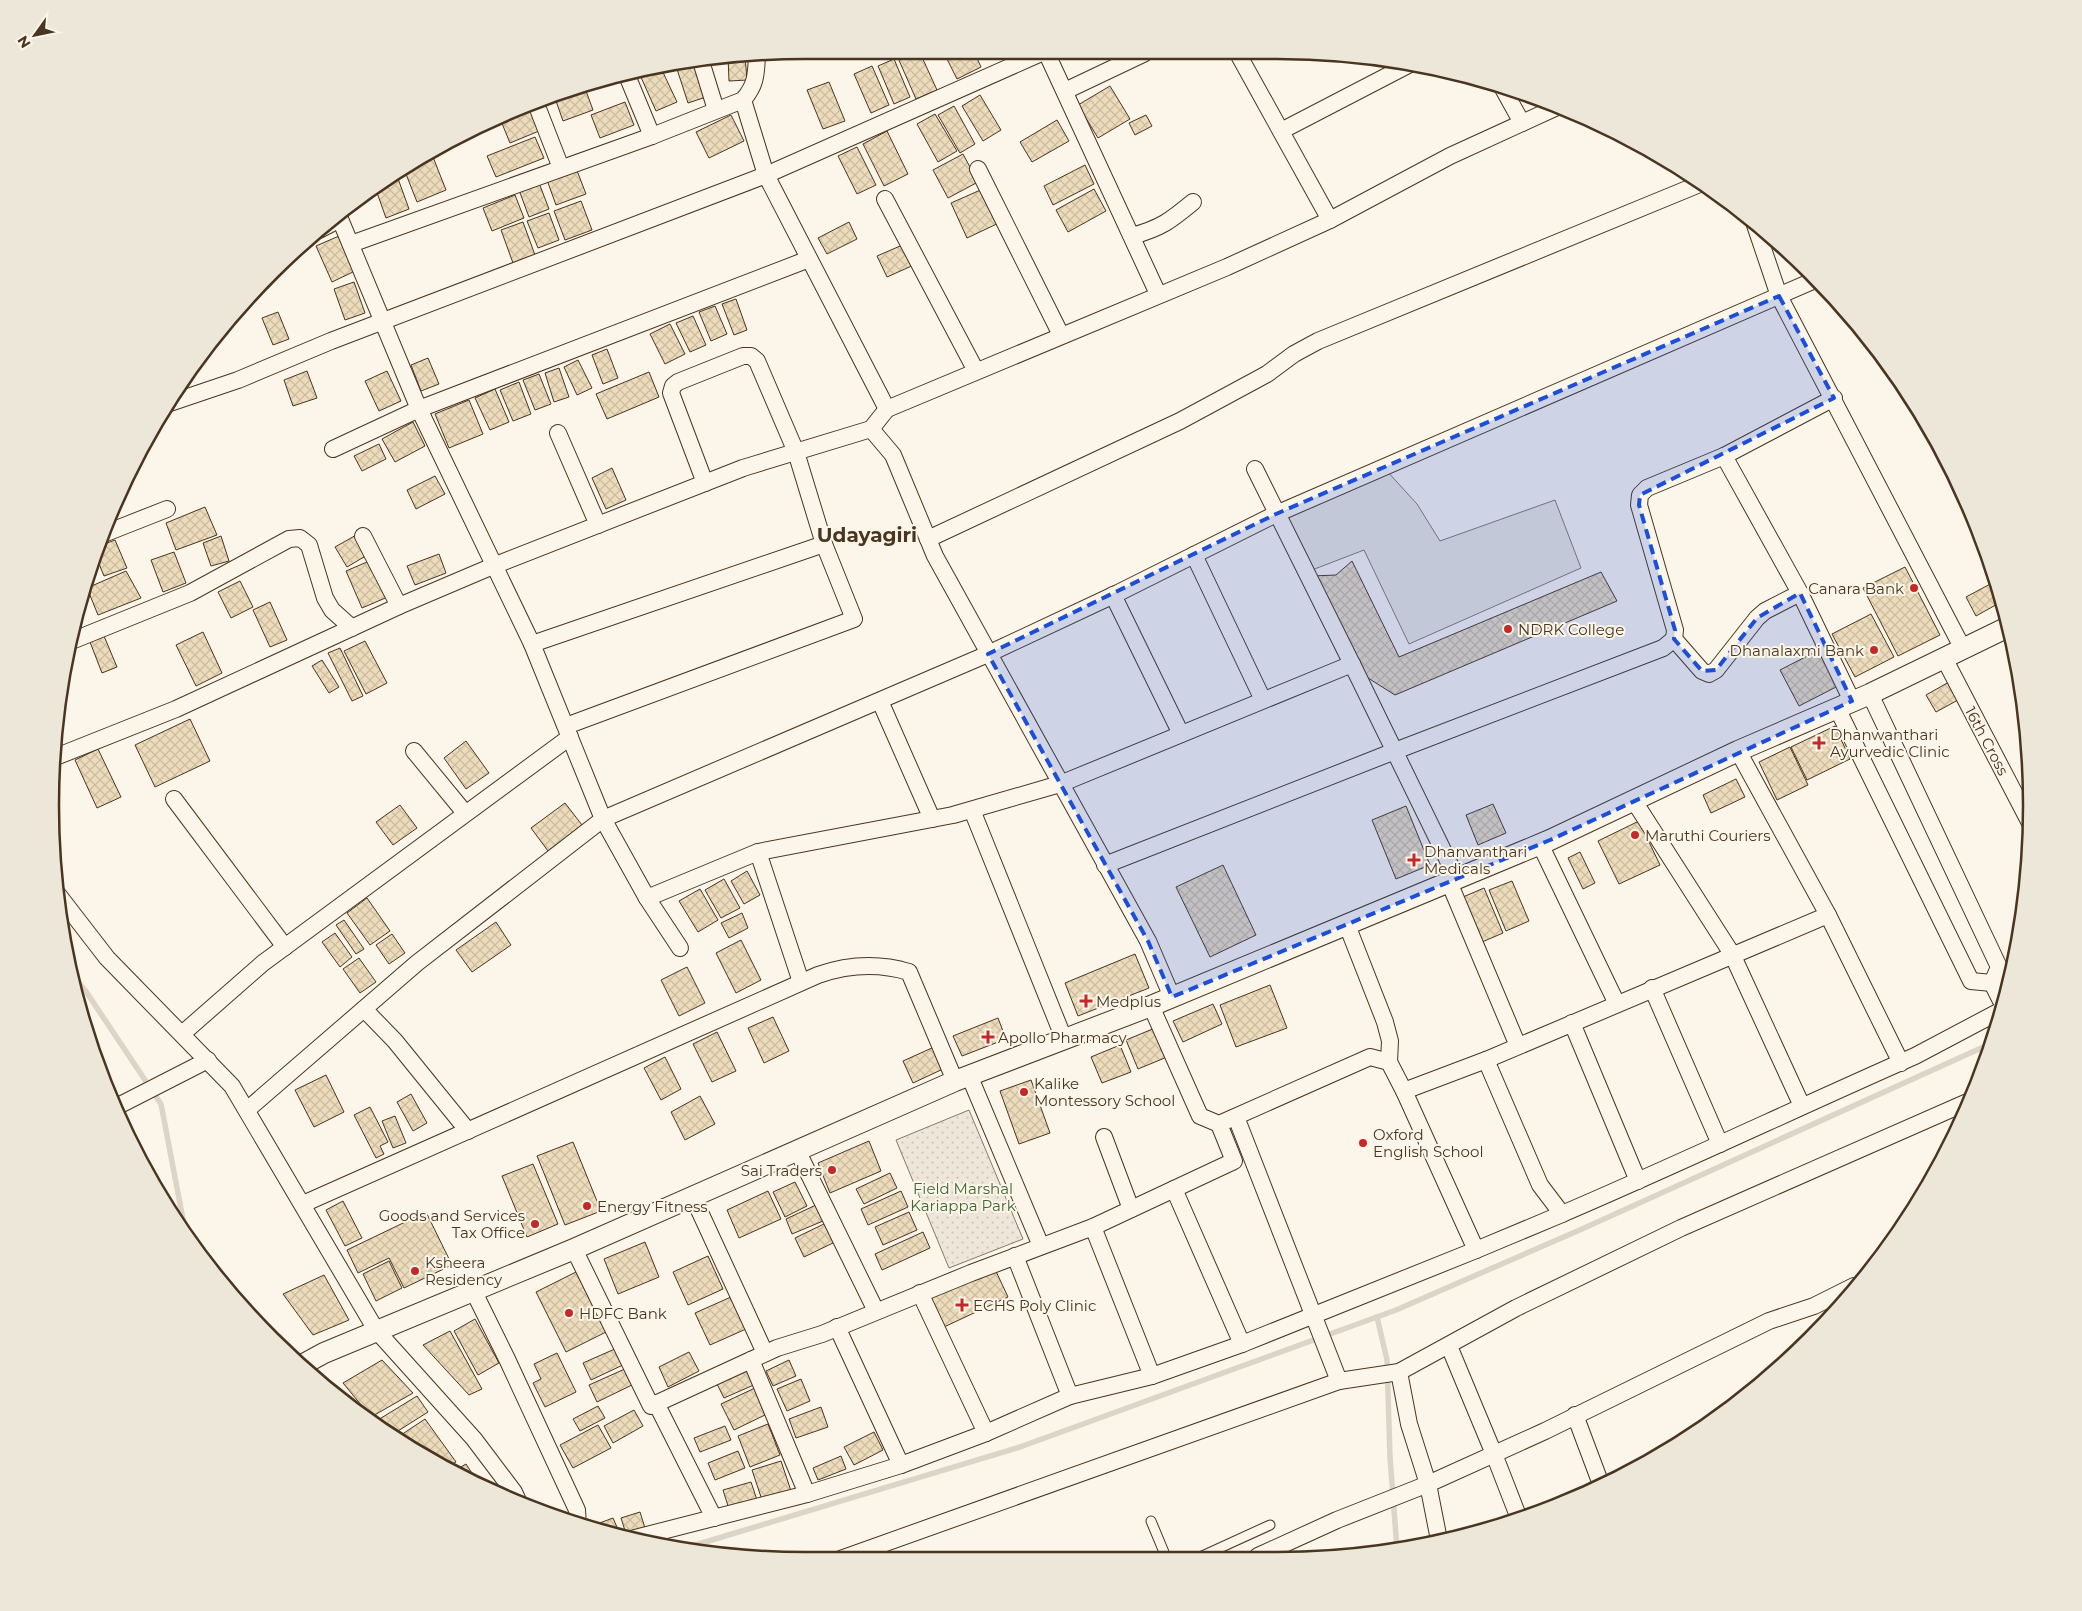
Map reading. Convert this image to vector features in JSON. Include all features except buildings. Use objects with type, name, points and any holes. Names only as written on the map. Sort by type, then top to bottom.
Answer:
[{"type":"street","points":[[179,400],[238,380],[331,340],[766,176],[1028,59]]},
{"type":"street","points":[[1050,59],[1158,294]]},
{"type":"street","points":[[1065,91],[1132,59]]},
{"type":"street","points":[[1241,59],[1330,220]]},
{"type":"street","points":[[351,244],[652,136],[743,100],[752,90],[756,75],[757,60]]},
{"type":"street","points":[[702,66],[716,110]]},
{"type":"street","points":[[1281,131],[1400,69]]},
{"type":"street","points":[[629,80],[652,136]]},
{"type":"street","points":[[1506,95],[1522,123]]},
{"type":"street","points":[[743,100],[766,176],[887,409]]},
{"type":"street","points":[[538,109],[561,168]]},
{"type":"street","points":[[60,755],[176,709],[399,606],[493,566],[743,468],[871,429],[887,409],[1158,294],[1227,267],[1330,220],[1450,156],[1549,111]]},
{"type":"street","points":[[978,169],[1061,335]]},
{"type":"street","points":[[928,539],[1180,420],[1267,374],[1294,354],[1318,341],[1693,187]]},
{"type":"street","points":[[884,199],[976,371]]},
{"type":"street","points":[[1132,236],[1155,230],[1170,221],[1193,202]]},
{"type":"street","points":[[341,221],[384,321],[419,410],[532,644],[603,819],[647,898],[680,948]]},
{"type":"street","points":[[1759,236],[1780,296],[1963,649]]},
{"type":"street","points":[[333,449],[419,410],[809,259]]},
{"type":"street","points":[[247,1110],[417,963],[603,819],[988,654],[1113,595],[1276,514],[1810,283]]},
{"type":"street","points":[[182,1034],[262,963],[465,813],[568,731],[854,619],[824,544],[796,452],[757,361],[751,356],[743,356],[678,382],[673,386],[671,393],[705,483]]},
{"type":"street","points":[[1105,865],[1663,648],[1674,639],[1675,630],[1639,505],[1640,495],[1648,488],[1724,456],[1834,398]]},
{"type":"street","points":[[871,429],[893,455],[934,556],[1148,941],[1172,997]]},
{"type":"street","points":[[558,433],[598,525]]},
{"type":"street","points":[[1724,456],[1800,593],[1853,701],[1999,967],[1992,983]]},
{"type":"street","points":[[1255,469],[1395,751],[1453,880],[1518,1046]]},
{"type":"street","points":[[112,531],[167,509]]},
{"type":"street","points":[[363,536],[399,606]]},
{"type":"street","points":[[78,638],[190,593],[289,539],[300,538],[309,545],[325,598],[332,610],[352,628]]},
{"type":"street","points":[[532,644],[824,544]]},
{"type":"street","points":[[1194,555],[1263,700]]},
{"type":"street","points":[[1674,639],[1702,671],[1708,674],[1716,670],[1757,618],[1765,611],[1800,593]]},
{"type":"street","points":[[1113,595],[1181,734]]},
{"type":"street","points":[[307,1362],[324,1352],[574,1249],[962,1078],[1151,1006],[1540,844],[1738,751],[1853,701],[2002,630]]},
{"type":"street","name":"16th Cross","points":[[1944,658],[2023,809]]},
{"type":"street","points":[[647,898],[758,852],[972,810],[1060,784],[1352,664]]},
{"type":"street","points":[[880,700],[932,819]]},
{"type":"street","points":[[1853,701],[1971,981],[1992,983]]},
{"type":"street","points":[[414,751],[465,813]]},
{"type":"street","points":[[1738,751],[1828,915],[1901,1063]]},
{"type":"street","points":[[174,799],[285,946]]},
{"type":"street","points":[[1634,800],[1732,954],[1802,1106]]},
{"type":"street","points":[[972,810],[1064,1039]]},
{"type":"street","points":[[1540,844],[1616,1004]]},
{"type":"street","points":[[758,852],[802,982]]},
{"type":"street","points":[[65,904],[107,958],[232,1086],[376,1330],[474,1439],[514,1492]]},
{"type":"street","points":[[1404,1091],[1486,1060],[1732,954],[1828,915]]},
{"type":"street","points":[[1347,924],[1385,1022],[1390,1041],[1389,1062],[1476,1250]]},
{"type":"street","points":[[302,1204],[802,982],[838,968],[892,967],[909,972],[962,1078],[1041,1246]]},
{"type":"street","points":[[1992,983],[1999,996]]},
{"type":"street","points":[[1652,988],[1720,1144]]},
{"type":"street","points":[[1151,1006],[1200,1116],[1220,1124],[1370,1057],[1389,1062]]},
{"type":"street","points":[[364,1009],[400,1048],[468,1131]]},
{"type":"street","points":[[647,1535],[807,1494],[901,1465],[986,1432],[1070,1396],[1152,1376],[1242,1344],[1317,1322],[1901,1063],[1993,1014]]},
{"type":"street","points":[[1572,1023],[1638,1181]]},
{"type":"street","points":[[122,1104],[208,1060]]},
{"type":"street","points":[[1486,1060],[1540,1185],[1562,1214]]},
{"type":"street","points":[[860,1552],[1339,1382],[1398,1373],[1516,1308],[1681,1228],[1960,1105]]},
{"type":"street","points":[[1236,1117],[1339,1382]]},
{"type":"street","points":[[574,1249],[651,1406],[758,1357],[1092,1227],[1234,1160],[1220,1124]]},
{"type":"street","points":[[1104,1137],[1132,1209]]},
{"type":"street","points":[[798,1150],[876,1311]]},
{"type":"street","points":[[1174,1189],[1242,1344]]},
{"type":"street","points":[[692,1197],[758,1357],[807,1494]]},
{"type":"street","points":[[1092,1227],[1152,1376]]},
{"type":"street","points":[[1015,1256],[1070,1396]]},
{"type":"street","points":[[473,1290],[507,1358],[577,1510],[577,1517]]},
{"type":"street","points":[[1267,1552],[1337,1520],[1428,1484],[1769,1321],[1814,1306],[1844,1291]]},
{"type":"street","points":[[920,1293],[986,1432]]},
{"type":"street","points":[[837,1327],[901,1465]]},
{"type":"street","points":[[1449,1346],[1517,1513]]},
{"type":"street","points":[[1398,1373],[1409,1424],[1428,1484],[1438,1534]]},
{"type":"street","points":[[656,1403],[714,1518]]},
{"type":"street","points":[[1575,1415],[1599,1478]]},
{"type":"lane","points":[[1151,1521],[1164,1552]]},
{"type":"lane","points":[[1209,1552],[1270,1525]]},
{"type":"highlighted area","points":[[1779,296],[1834,398],[1640,495],[1639,505],[1675,630],[1674,639],[1702,671],[1716,670],[1757,618],[1800,593],[1852,701],[1550,840],[1172,997],[1148,941],[988,654],[1276,514]]},
{"type":"green space","points":[[1386,470],[1417,504],[1440,541],[1555,500],[1581,568],[1409,644],[1364,550],[1312,570],[1286,518]]},
{"type":"green space","name":"Field Marshal Kariappa Park","points":[[969,1110],[1023,1239],[949,1268],[896,1140]]},
{"type":"waterway","points":[[81,985],[161,1104],[182,1216]]},
{"type":"waterway","points":[[698,1544],[1020,1447],[1396,1310],[1582,1229],[1984,1047]]},
{"type":"waterway","points":[[1377,1317],[1387,1360],[1390,1457],[1396,1542]]},
{"type":"place","name":"Canara Bank","points":[[1914,588]]},
{"type":"place","name":"NDRK College","points":[[1508,629]]},
{"type":"place","name":"Dhanalaxmi Bank","points":[[1874,650]]},
{"type":"place","name":"Dhanwanthari Ayurvedic Clinic","points":[[1819,743]]},
{"type":"place","name":"Maruthi Couriers","points":[[1635,835]]},
{"type":"place","name":"Dhanvanthari Medicals","points":[[1414,860]]},
{"type":"place","name":"Medplus","points":[[1086,1001]]},
{"type":"place","name":"Apollo Pharmacy","points":[[988,1037]]},
{"type":"place","name":"Kalike Montessory School","points":[[1024,1092]]},
{"type":"place","name":"Oxford English School","points":[[1363,1143]]},
{"type":"place","name":"Sai Traders","points":[[832,1170]]},
{"type":"place","name":"Energy Fitness","points":[[587,1206]]},
{"type":"place","name":"Goods and Services Tax Office","points":[[535,1224]]},
{"type":"place","name":"Ksheera Residency","points":[[415,1271]]},
{"type":"place","name":"ECHS Poly Clinic","points":[[962,1305]]},
{"type":"place","name":"HDFC Bank","points":[[569,1313]]},
{"type":"district","name":"Udayagiri","points":[[867,535]]}]
